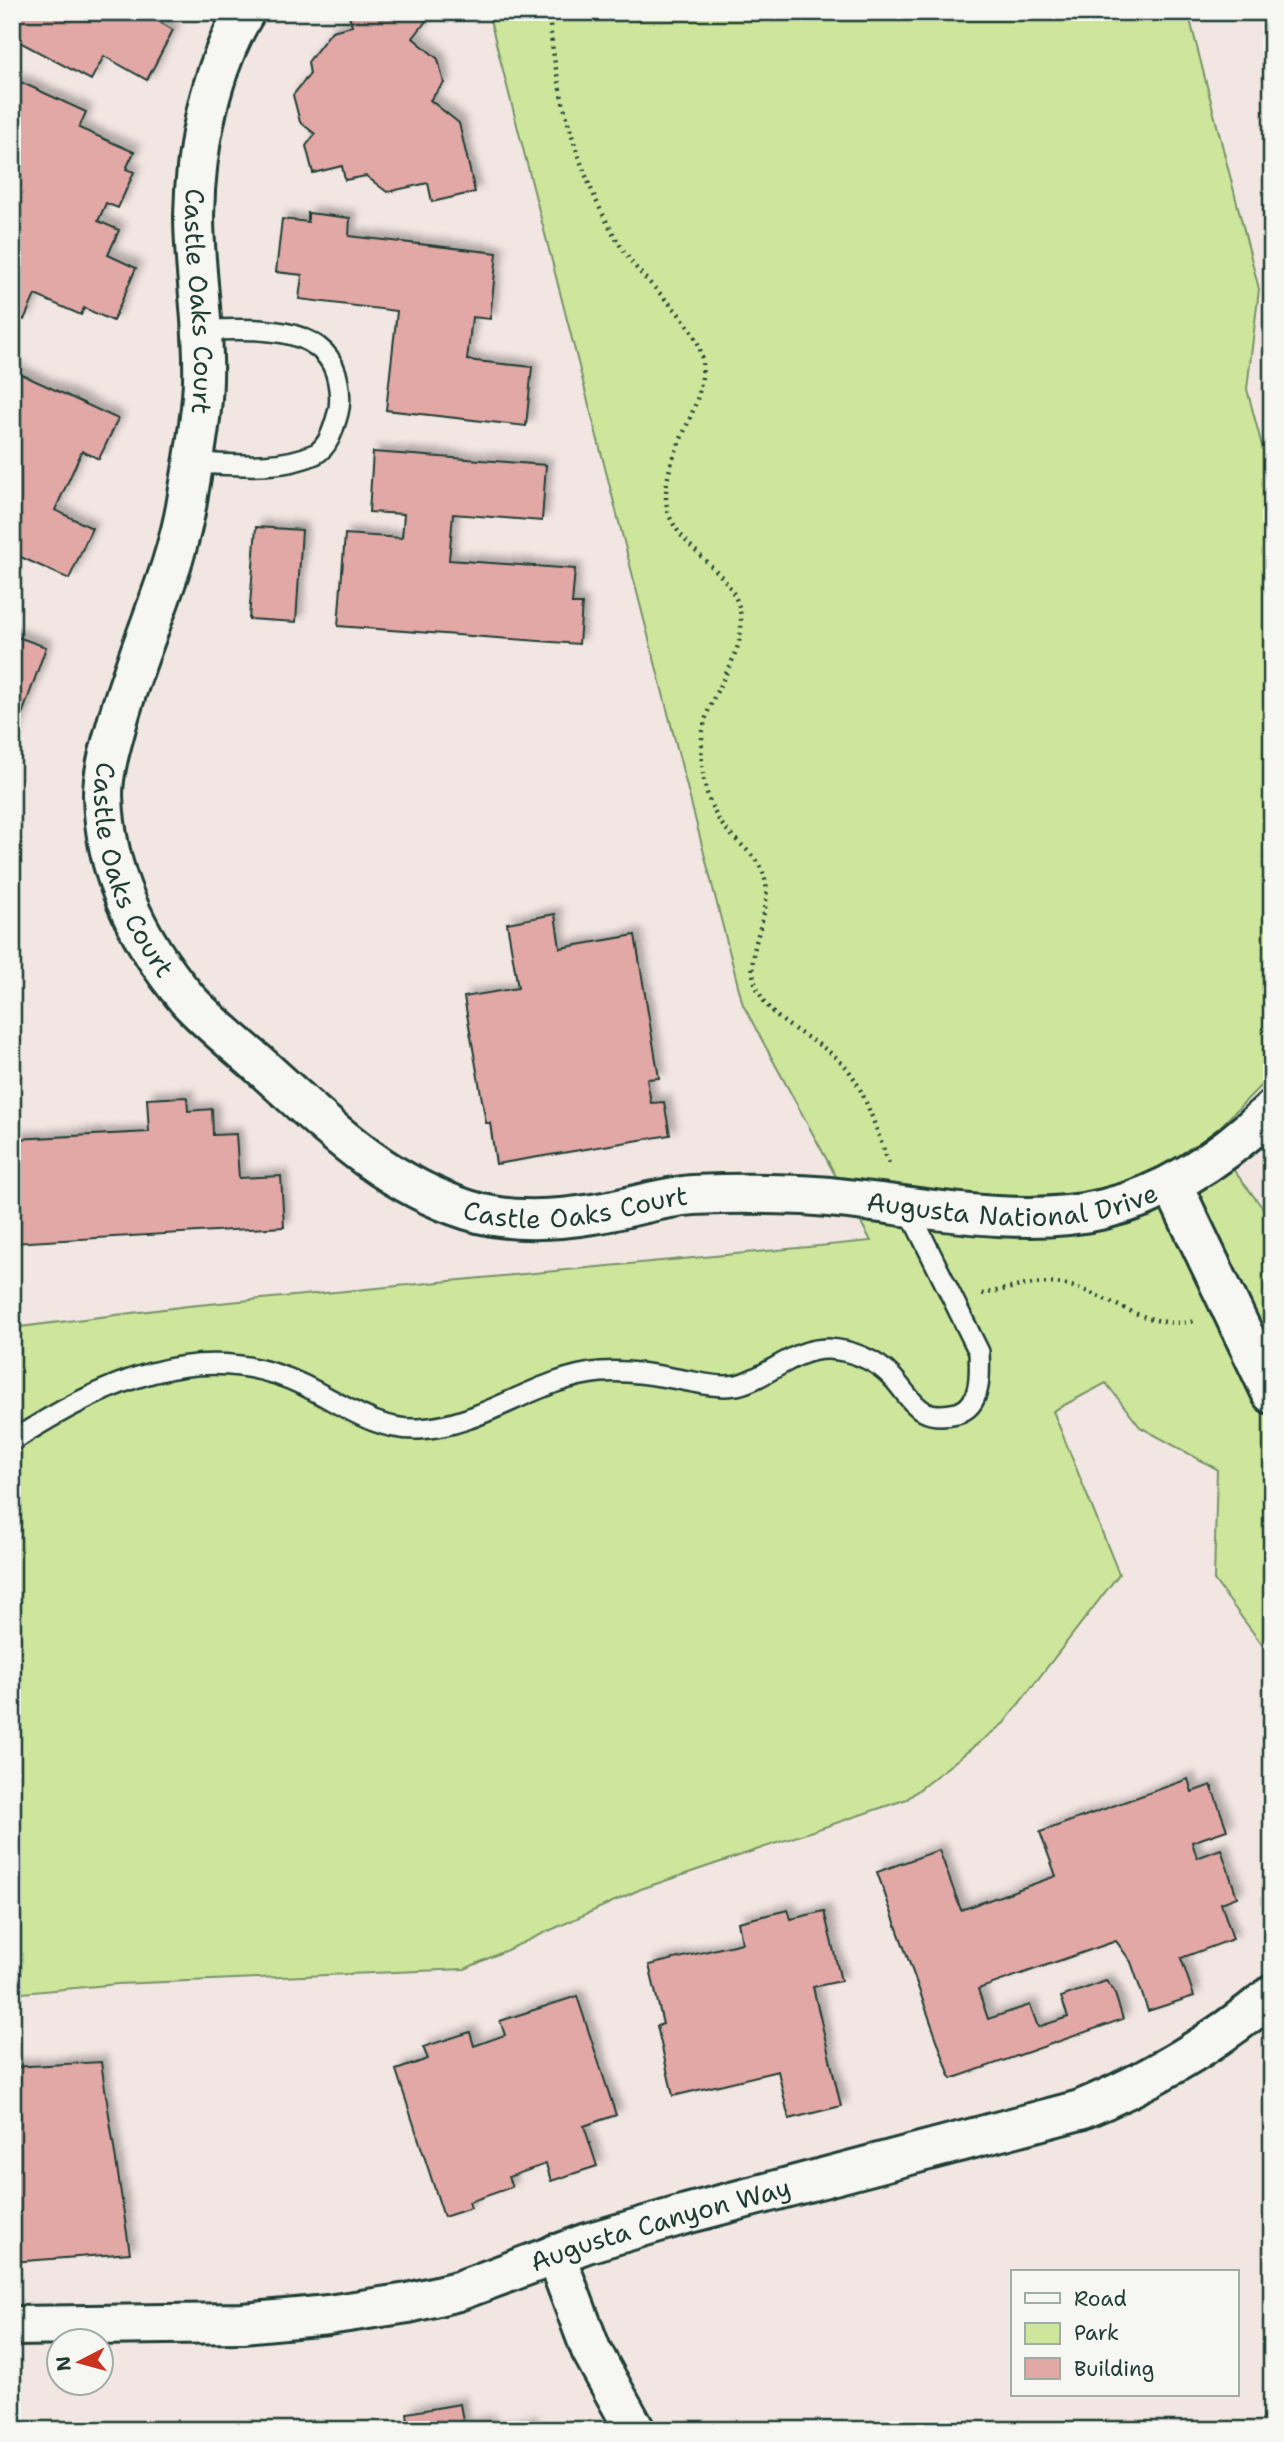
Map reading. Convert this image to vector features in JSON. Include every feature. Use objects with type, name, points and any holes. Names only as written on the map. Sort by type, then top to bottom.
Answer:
[{"type":"street","name":"Castle Oaks Court","points":[[245,12],[213,88],[196,181],[194,218],[203,380],[178,544],[121,706],[103,793],[112,867],[130,915],[169,978],[194,1007],[375,1167],[425,1195],[472,1212],[522,1219],[599,1213],[690,1195],[725,1195]]},
{"type":"street","name":"Augusta National Drive","points":[[725,1195],[831,1198],[975,1215],[1069,1216],[1139,1200],[1172,1184],[1244,1137],[1272,1110]]},
{"type":"street","points":[[1172,1184],[1272,1394]]},
{"type":"street","name":"Augusta Canyon Way","points":[[12,2326],[243,2323],[328,2315],[458,2291],[555,2254],[686,2214],[1080,2110],[1138,2086],[1232,2027],[1272,1995]]},
{"type":"street","points":[[555,2254],[592,2350],[635,2430]]},
{"type":"lane","points":[[192,463],[264,465],[289,462],[318,453],[331,436],[341,402],[336,370],[318,346],[290,333],[201,330]]},
{"type":"lane","points":[[12,1441],[63,1408],[112,1384],[167,1369],[210,1365],[267,1369],[306,1386],[346,1410],[390,1426],[417,1429],[448,1426],[541,1389],[600,1372],[638,1373],[723,1387],[739,1384],[801,1355],[826,1349],[855,1353],[875,1364],[891,1376],[919,1410],[936,1416],[960,1413],[975,1397],[980,1379],[979,1352],[907,1206]]},
{"type":"path","points":[[549,12],[559,82],[585,171],[629,258],[662,299],[690,326],[703,360],[704,376],[679,439],[666,496],[668,516],[726,584],[738,604],[740,628],[737,649],[705,721],[701,759],[705,786],[724,827],[745,846],[765,878],[766,897],[751,967],[756,987],[769,1011],[790,1029],[827,1050],[853,1076],[907,1206]]},
{"type":"path","points":[[954,1300],[1037,1283],[1066,1285],[1137,1315],[1175,1325],[1232,1314]]},
{"type":"green space","points":[[488,12],[1188,12],[1259,289],[1247,389],[1272,484],[1272,1074],[1209,1138],[1272,1220],[1272,1658],[1214,1580],[1217,1469],[1140,1427],[1106,1383],[1053,1411],[1119,1574],[1004,1723],[907,1799],[641,1889],[465,1969],[118,1984],[12,1994],[12,1328],[188,1306],[871,1241],[743,1005]]},
{"type":"building","points":[[17,12],[143,12],[173,30],[147,80],[104,56],[91,80],[12,38],[12,21]]},
{"type":"building","points":[[348,12],[428,12],[429,17],[413,38],[438,59],[444,83],[430,100],[459,123],[475,192],[432,202],[428,183],[387,192],[366,176],[345,180],[342,166],[313,173],[306,146],[315,134],[300,122],[293,95],[310,74],[308,62],[332,31],[352,26]]},
{"type":"building","points":[[14,79],[86,112],[79,128],[134,152],[126,169],[134,172],[118,208],[106,203],[98,221],[119,230],[108,255],[136,268],[113,321],[84,308],[81,315],[35,295],[24,320],[12,314]]},
{"type":"building","points":[[308,213],[350,218],[349,236],[497,253],[490,319],[472,317],[467,360],[532,367],[526,426],[386,410],[397,311],[299,299],[302,275],[276,272],[282,219],[308,222]]},
{"type":"building","points":[[12,370],[118,419],[99,459],[82,451],[55,510],[92,528],[69,579],[12,553]]},
{"type":"building","points":[[373,452],[546,465],[542,521],[453,514],[449,560],[575,569],[572,604],[582,604],[579,644],[338,626],[345,534],[402,538],[404,514],[369,512]]},
{"type":"building","points":[[256,527],[302,530],[296,622],[249,619]]},
{"type":"building","points":[[12,635],[46,647],[12,743]]},
{"type":"building","points":[[555,914],[560,948],[635,935],[659,1078],[647,1079],[651,1103],[664,1102],[670,1135],[496,1164],[490,1123],[486,1123],[464,997],[518,988],[507,923]]},
{"type":"building","points":[[187,1097],[188,1111],[212,1109],[213,1135],[236,1134],[239,1178],[281,1176],[284,1227],[13,1243],[12,1205],[20,1205],[16,1139],[149,1132],[147,1099]]},
{"type":"building","points":[[1188,1779],[1192,1792],[1211,1785],[1227,1830],[1192,1842],[1197,1858],[1221,1849],[1237,1897],[1221,1903],[1233,1939],[1181,1958],[1194,1996],[1148,2011],[1131,1962],[1116,1941],[978,1989],[988,2019],[1030,2005],[1038,2027],[1068,2017],[1061,1997],[1106,1981],[1114,1991],[1123,2019],[951,2079],[877,1872],[939,1850],[961,1910],[1056,1876],[1040,1832]]},
{"type":"building","points":[[788,1910],[791,1919],[824,1911],[841,1981],[813,1987],[841,2106],[789,2119],[778,2071],[673,2096],[657,2026],[663,2024],[649,1965],[742,1943],[738,1922]]},
{"type":"building","points":[[577,1996],[616,2115],[584,2126],[597,2166],[551,2181],[546,2164],[508,2177],[512,2187],[469,2202],[471,2208],[444,2217],[396,2070],[428,2059],[423,2047],[470,2032],[474,2046],[505,2035],[500,2021]]},
{"type":"building","points":[[101,2062],[130,2253],[12,2262],[12,2067]]},
{"type":"building","points":[[460,2404],[464,2427],[489,2422],[491,2430],[409,2430],[407,2413]]},
{"type":"building","points":[[531,2423],[532,2430],[493,2430]]}]
